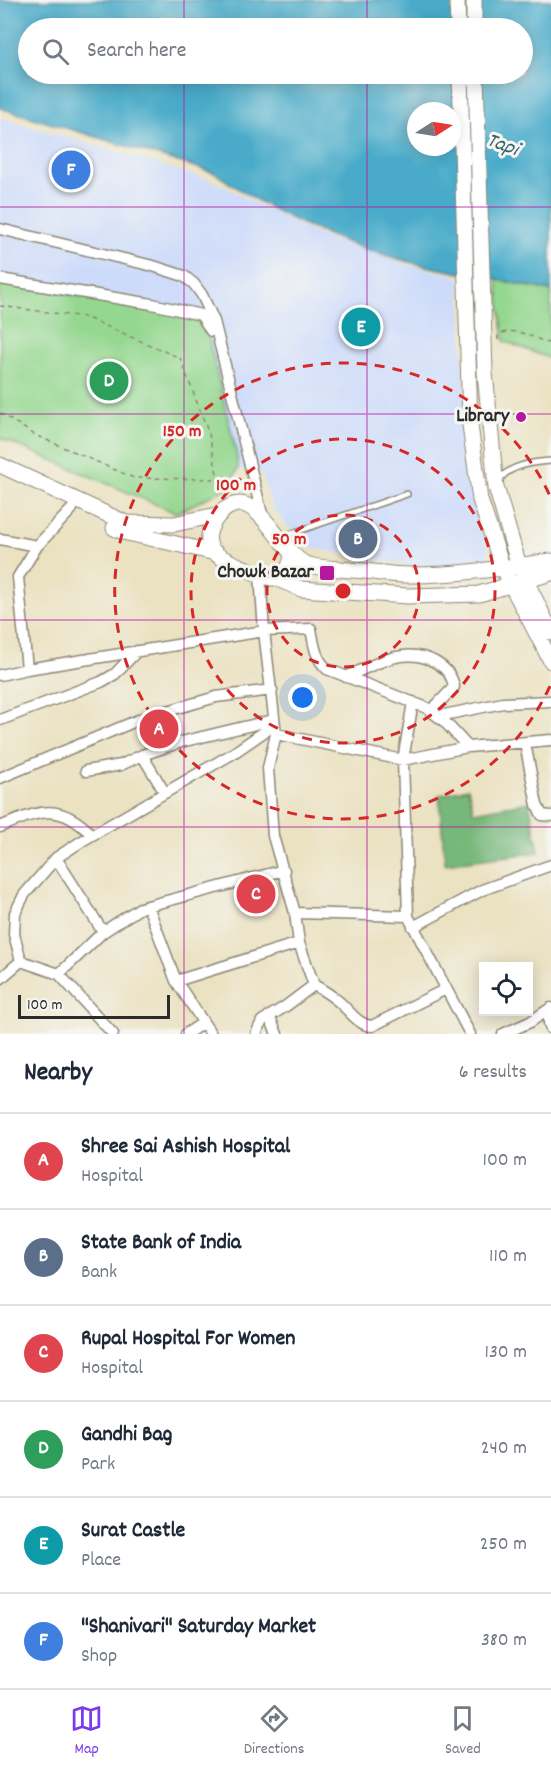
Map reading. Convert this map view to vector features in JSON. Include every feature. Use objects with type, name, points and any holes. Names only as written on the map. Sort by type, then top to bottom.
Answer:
[{"type":"main road","points":[[458,0],[458,18]]},
{"type":"main road","points":[[474,0],[474,18]]},
{"type":"main road","points":[[460,84],[470,425],[479,492],[511,567],[532,579],[551,632]]},
{"type":"main road","points":[[476,84],[485,373],[496,487],[511,567]]},
{"type":"main road","points":[[0,465],[126,522],[148,525],[174,524],[217,515],[231,506],[246,505],[259,515],[292,555],[309,566],[409,575],[511,567],[551,561]]},
{"type":"main road","points":[[0,476],[123,532],[216,554],[260,575],[278,579],[302,589],[408,596],[479,594],[532,579]]},
{"type":"main road","points":[[216,554],[210,544],[209,536],[217,515]]},
{"type":"main road","points":[[278,579],[287,571],[292,555]]},
{"type":"main road","points":[[532,579],[551,661]]},
{"type":"street","points":[[0,229],[153,266],[184,276],[194,284],[202,295],[213,321],[259,515]]},
{"type":"street","points":[[0,279],[152,304],[201,315],[210,326],[259,515]]},
{"type":"street","points":[[27,669],[18,577],[37,546],[72,509]]},
{"type":"street","points":[[0,539],[37,546]]},
{"type":"street","points":[[260,575],[274,726],[268,768],[273,836],[295,913],[298,943],[314,985],[335,998],[359,1021],[372,1026],[446,989]]},
{"type":"street","points":[[0,675],[264,632],[311,629],[320,663],[327,669],[413,702],[435,714],[468,747]]},
{"type":"street","points":[[0,720],[101,682],[115,674],[137,651]]},
{"type":"street","points":[[346,677],[401,655],[422,656],[441,665],[451,674],[454,683],[454,687],[435,714]]},
{"type":"street","points":[[0,778],[142,718],[216,697],[272,690]]},
{"type":"street","points":[[435,714],[503,703],[551,701]]},
{"type":"street","points":[[413,702],[403,760],[408,916],[470,1034]]},
{"type":"street","points":[[21,961],[14,934],[15,913],[24,895],[56,858],[242,748],[274,726]]},
{"type":"street","points":[[86,771],[121,765],[142,755],[181,742],[274,726],[403,760],[468,747],[551,740]]},
{"type":"street","points":[[525,743],[537,805],[542,815],[551,816]]},
{"type":"street","points":[[142,755],[165,793]]},
{"type":"street","points":[[0,827],[27,816],[52,812],[79,822],[92,835]]},
{"type":"street","points":[[56,858],[104,932]]},
{"type":"street","points":[[414,927],[482,890],[551,865]]},
{"type":"street","points":[[59,974],[104,932],[140,908],[284,870]]},
{"type":"street","points":[[148,906],[176,981],[211,1034]]},
{"type":"street","points":[[295,913],[408,916]]},
{"type":"street","points":[[176,981],[298,943]]},
{"type":"street","points":[[21,961],[59,974],[113,1034]]},
{"type":"street","points":[[0,979],[21,961]]},
{"type":"street","points":[[256,1034],[262,1021],[314,985]]},
{"type":"street","points":[[550,1009],[551,1029]]},
{"type":"street","points":[[503,1034],[531,1022],[550,1009]]},
{"type":"street","points":[[269,1016],[277,1034]]},
{"type":"street","points":[[186,1034],[204,1023]]},
{"type":"lane","points":[[479,492],[496,487],[502,476],[517,467],[551,461]]},
{"type":"lane","points":[[280,538],[407,494]]},
{"type":"path","points":[[0,306],[85,317],[180,358],[209,434],[218,479],[227,488]]},
{"type":"path","points":[[496,348],[498,336],[504,331],[512,330],[551,344]]},
{"type":"path","points":[[0,413],[35,435],[134,478],[218,479]]},
{"type":"shaded area","points":[[0,118],[211,180],[321,236],[402,263],[460,277],[466,428],[491,567],[412,566],[306,547],[273,510],[262,474],[238,469],[236,451],[0,284]]},
{"type":"green space","points":[[497,280],[551,291],[551,359],[504,341]]},
{"type":"green space","points":[[0,283],[194,315],[205,324],[236,451],[238,469],[227,488],[176,513],[0,438]]},
{"type":"green space","points":[[468,788],[474,812],[529,802],[539,852],[445,864],[439,795]]},
{"type":"water","name":"Tapi","points":[[0,0],[551,0],[551,291],[439,269],[377,253],[305,225],[215,173],[0,108]]},
{"type":"place","name":"\"Shanivari\" Saturday Market","points":[[71,170]]},
{"type":"place","name":"Surat Castle","points":[[361,327]]},
{"type":"place","name":"Gandhi Bag","points":[[109,381]]},
{"type":"place","name":"Library","points":[[521,417]]},
{"type":"place","name":"State Bank of India","points":[[358,539]]},
{"type":"place","name":"Chowk Bazar","points":[[327,573]]},
{"type":"place","name":"Shree Sai Ashish Hospital","points":[[159,729]]},
{"type":"place","name":"Rupal Hospital For Women","points":[[256,894]]}]
